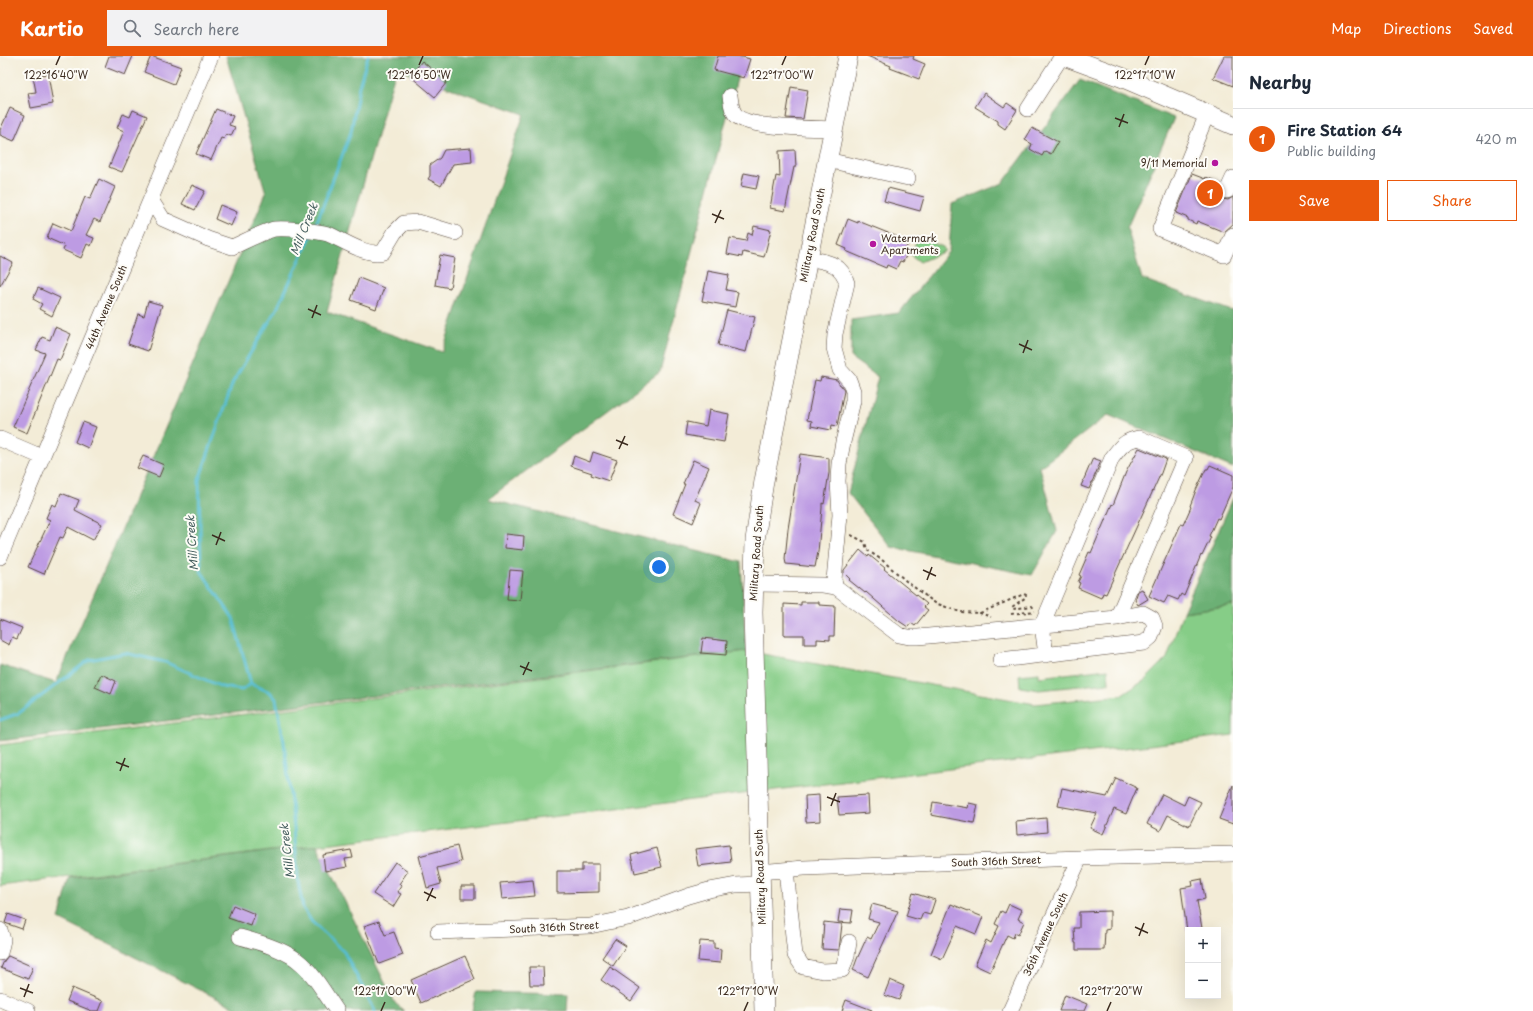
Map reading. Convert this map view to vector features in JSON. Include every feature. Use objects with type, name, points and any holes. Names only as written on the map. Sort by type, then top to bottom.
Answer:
[{"type":"main road","points":[[1063,56],[1120,77],[1233,124]]},
{"type":"main road","name":"Military Road South","points":[[764,1011],[753,612],[755,540],[760,498],[833,129],[845,57]]},
{"type":"street","name":"44th Avenue South","points":[[0,557],[211,56]]},
{"type":"street","points":[[1028,109],[1063,56]]},
{"type":"street","points":[[730,96],[735,115],[748,122],[766,125],[833,129]]},
{"type":"street","points":[[1207,114],[1160,229],[1224,255],[1233,236]]},
{"type":"street","points":[[827,160],[908,178]]},
{"type":"street","points":[[151,200],[163,219],[208,239],[232,247],[274,229],[327,234],[377,254],[383,252],[395,232],[404,223],[418,222],[455,233]]},
{"type":"street","points":[[807,258],[832,264],[840,268],[845,275],[847,283],[834,348],[840,370],[849,380],[853,391],[853,401],[839,464],[838,482],[840,516],[834,580],[836,587]]},
{"type":"street","points":[[1046,655],[1042,615],[1112,458],[1124,442],[1139,438],[1186,458],[1117,618]]},
{"type":"street","points":[[0,439],[42,457]]},
{"type":"street","points":[[754,584],[823,585],[836,587],[899,635],[909,637],[1042,615],[1117,618],[1143,613],[1152,618],[1154,621],[1155,626],[1153,633],[1144,643],[1000,660]]},
{"type":"street","name":"South 316th Street","points":[[438,932],[590,926],[628,918],[688,896],[736,885],[786,870],[1080,858],[1233,854]]},
{"type":"street","name":"36th Avenue South","points":[[1010,1011],[1080,858]]},
{"type":"street","points":[[786,870],[795,955],[803,967],[823,971],[842,970],[847,956],[849,942]]},
{"type":"street","points":[[0,930],[4,940],[0,953]]},
{"type":"street","points":[[240,937],[261,943],[297,960],[311,975],[338,1011]]},
{"type":"street","points":[[0,999],[28,1011]]},
{"type":"path","points":[[838,533],[854,536],[865,542],[866,550],[882,560],[935,603],[960,612],[980,613],[990,617],[997,616]]},
{"type":"path","points":[[980,613],[1024,594],[1026,597],[1012,607],[1013,609],[1032,606],[1042,615]]},
{"type":"path","points":[[1005,615],[1042,615]]},
{"type":"green space","points":[[226,56],[743,56],[660,372],[488,499],[741,562],[746,651],[0,741],[0,665],[56,683],[266,193]],"holes":[[[396,69],[524,114],[442,352],[327,312]]]},
{"type":"green space","points":[[1080,80],[1174,118],[1127,228],[1142,279],[1232,311],[1233,310],[1233,468],[1108,415],[1040,467],[1057,531],[1032,575],[891,547],[848,493],[878,377],[851,358],[851,320],[899,313],[949,251],[952,204],[1003,183]]},
{"type":"green space","points":[[918,237],[943,247],[945,251],[920,262],[911,255]]},
{"type":"green space","points":[[1233,498],[1233,605],[1183,612]]},
{"type":"green space","points":[[1233,605],[1233,735],[317,845],[0,886],[0,745],[746,651],[1035,704],[1122,695],[1145,680],[1167,658],[1183,612]]},
{"type":"green space","points":[[1108,669],[1109,683],[1039,690],[1020,687],[1019,675],[1039,673],[1039,677]]},
{"type":"green space","points":[[317,845],[395,1003],[404,1011],[242,1011],[59,919],[70,878]]},
{"type":"green space","points":[[476,992],[568,994],[567,1011],[472,1011]]},
{"type":"building","points":[[109,56],[133,56],[125,75],[105,67]]},
{"type":"building","points":[[151,56],[181,67],[174,84],[144,72]]},
{"type":"building","points":[[718,56],[739,56],[750,59],[744,78],[714,70]]},
{"type":"building","points":[[867,56],[914,56],[913,59],[925,64],[919,79],[890,68],[891,66]]},
{"type":"building","points":[[1224,56],[1233,56],[1233,86],[1213,78]]},
{"type":"building","points":[[422,61],[447,82],[435,97],[410,76]]},
{"type":"building","points":[[48,74],[53,104],[31,108],[28,93],[36,92],[33,76]]},
{"type":"building","points":[[791,87],[808,90],[803,119],[786,118]]},
{"type":"building","points":[[984,93],[1004,107],[1007,103],[1017,110],[1005,129],[998,124],[998,121],[975,107]]},
{"type":"building","points":[[10,108],[25,115],[14,141],[0,135],[0,130]]},
{"type":"building","points":[[216,109],[233,116],[229,125],[235,127],[231,136],[226,134],[224,139],[221,138],[211,160],[196,154]]},
{"type":"building","points":[[133,110],[147,116],[122,172],[109,167],[124,131],[117,128],[123,114],[130,117]]},
{"type":"building","points":[[1032,128],[1058,142],[1051,154],[1045,151],[1042,156],[1030,149],[1032,144],[1025,140]]},
{"type":"building","points":[[471,148],[472,162],[453,164],[441,186],[428,179],[430,176],[430,165],[440,158],[444,150]]},
{"type":"building","points":[[795,150],[796,167],[794,167],[785,211],[770,208],[776,176],[780,177],[779,151]]},
{"type":"building","points":[[744,173],[759,176],[756,189],[741,186]]},
{"type":"building","points":[[1192,174],[1205,179],[1206,177],[1215,181],[1213,185],[1219,188],[1218,192],[1223,199],[1228,200],[1233,197],[1233,224],[1224,232],[1197,221],[1196,224],[1188,220],[1188,218],[1176,213]]},
{"type":"building","points":[[99,179],[115,187],[100,222],[94,219],[86,235],[94,238],[91,246],[87,244],[81,258],[63,250],[65,246],[47,238],[53,223],[71,231],[85,197],[90,199]]},
{"type":"building","points":[[192,185],[205,191],[195,210],[182,204]]},
{"type":"building","points":[[888,188],[924,197],[920,211],[884,201]]},
{"type":"building","points":[[220,205],[237,212],[231,226],[215,219]]},
{"type":"building","name":"Watermark Apartments","points":[[848,219],[858,223],[858,221],[898,237],[898,240],[908,244],[905,250],[908,252],[903,262],[900,261],[896,269],[887,265],[886,268],[846,251],[847,249],[838,245]]},
{"type":"building","points":[[754,226],[771,230],[764,257],[743,252],[742,257],[727,254],[730,238],[746,241],[748,233],[752,235]]},
{"type":"building","points":[[440,255],[455,258],[450,288],[435,285]]},
{"type":"building","points":[[0,256],[13,263],[0,286]]},
{"type":"building","points":[[708,271],[729,275],[726,290],[738,292],[735,307],[702,301]]},
{"type":"building","points":[[359,278],[384,288],[376,309],[351,300]]},
{"type":"building","points":[[38,288],[60,298],[52,316],[39,309],[42,304],[33,299]]},
{"type":"building","points":[[148,301],[162,305],[148,351],[128,344],[138,314],[144,316]]},
{"type":"building","points":[[727,310],[755,317],[746,352],[718,345]]},
{"type":"building","points":[[55,327],[71,334],[60,360],[57,359],[27,433],[13,427],[45,353],[36,350],[42,337],[50,340]]},
{"type":"building","points":[[821,377],[837,380],[844,391],[837,426],[832,425],[831,430],[811,426],[812,421],[807,420],[815,380],[820,381]]},
{"type":"building","points":[[709,410],[729,414],[724,442],[685,435],[687,422],[706,426]]},
{"type":"building","points":[[83,422],[96,427],[88,448],[75,442]]},
{"type":"building","points":[[1139,448],[1166,459],[1106,594],[1103,593],[1101,598],[1078,588],[1080,583],[1078,582],[1081,576],[1079,575],[1089,552],[1091,553],[1112,504],[1113,505],[1126,472]]},
{"type":"building","points":[[593,452],[617,460],[609,481],[571,466],[574,456],[590,462]]},
{"type":"building","points":[[800,454],[829,458],[829,473],[824,504],[822,503],[818,552],[815,567],[786,564],[785,559],[788,529]]},
{"type":"building","points":[[143,456],[164,465],[159,477],[137,468]]},
{"type":"building","points":[[1093,458],[1101,461],[1089,489],[1081,486]]},
{"type":"building","points":[[693,460],[709,467],[695,500],[701,503],[693,523],[673,514]]},
{"type":"building","points":[[1210,465],[1233,475],[1233,487],[1219,519],[1217,518],[1209,536],[1211,537],[1202,556],[1201,555],[1184,596],[1181,594],[1178,600],[1168,596],[1164,603],[1149,596],[1181,524],[1183,525],[1191,507],[1190,506],[1196,490],[1206,469],[1208,469]]},
{"type":"building","points":[[61,493],[79,500],[75,510],[102,524],[93,540],[68,527],[63,538],[60,537],[44,574],[28,567],[50,520],[46,518],[52,504],[56,506]]},
{"type":"building","points":[[506,534],[524,536],[523,550],[505,548]]},
{"type":"building","points":[[860,550],[868,557],[869,555],[927,604],[924,607],[928,610],[915,626],[911,623],[908,627],[899,621],[866,592],[865,593],[849,580],[850,579],[844,573],[844,570]]},
{"type":"building","points":[[510,570],[523,571],[520,600],[507,599]]},
{"type":"building","points":[[1142,589],[1148,599],[1138,605],[1135,600],[1138,591]]},
{"type":"building","points":[[801,602],[819,602],[819,605],[835,606],[834,636],[830,636],[830,640],[817,639],[817,644],[804,644],[804,635],[784,635],[784,604],[801,605]]},
{"type":"building","points":[[0,619],[22,628],[17,639],[12,637],[9,645],[0,640]]},
{"type":"building","points":[[703,638],[727,641],[726,655],[701,653]]},
{"type":"building","points":[[101,674],[116,681],[111,694],[95,687]]},
{"type":"building","points":[[1116,778],[1137,788],[1126,814],[1114,809],[1103,834],[1090,828],[1097,813],[1058,806],[1062,788],[1107,797]]},
{"type":"building","points":[[1233,785],[1233,824],[1219,819]]},
{"type":"building","points":[[1162,794],[1184,805],[1188,796],[1201,802],[1189,826],[1168,815],[1160,831],[1147,824]]},
{"type":"building","points":[[819,795],[820,821],[806,822],[805,796]]},
{"type":"building","points":[[868,795],[869,813],[839,815],[837,797]]},
{"type":"building","points":[[933,802],[968,808],[969,803],[978,805],[974,823],[931,815]]},
{"type":"building","points":[[1046,818],[1047,832],[1017,835],[1016,821]]},
{"type":"building","points":[[729,845],[731,862],[698,866],[695,849]]},
{"type":"building","points":[[457,846],[461,862],[437,868],[441,884],[427,888],[419,856]]},
{"type":"building","points":[[657,848],[662,867],[635,873],[631,855]]},
{"type":"building","points":[[351,850],[353,858],[345,859],[347,867],[325,871],[323,855]]},
{"type":"building","points":[[395,862],[408,871],[399,884],[402,885],[397,892],[401,894],[393,907],[373,894]]},
{"type":"building","points":[[582,864],[599,864],[599,892],[557,893],[557,871],[582,871]]},
{"type":"building","points":[[1202,879],[1205,899],[1197,901],[1202,927],[1186,927],[1181,888],[1193,886],[1192,881]]},
{"type":"building","points":[[533,880],[535,896],[502,899],[500,883]]},
{"type":"building","points":[[461,886],[475,886],[475,899],[461,899]]},
{"type":"building","points":[[913,893],[935,900],[930,915],[923,913],[920,920],[906,916]]},
{"type":"building","points":[[872,904],[898,911],[868,977],[853,970],[867,937],[871,939],[879,922],[868,919]]},
{"type":"building","points":[[951,904],[983,917],[976,934],[957,926],[942,959],[931,954]]},
{"type":"building","points":[[1009,904],[1022,910],[1018,919],[1024,922],[1018,935],[1015,933],[1013,938],[1007,935],[990,972],[975,965],[986,940],[991,943],[999,926],[995,924],[1001,911],[1005,913]]},
{"type":"building","points":[[233,905],[255,914],[251,926],[228,918]]},
{"type":"building","points":[[840,909],[853,910],[851,923],[838,922]]},
{"type":"building","points":[[1110,911],[1110,929],[1105,930],[1104,950],[1076,950],[1074,928],[1079,928],[1079,912]]},
{"type":"building","points":[[8,914],[25,920],[22,929],[5,923]]},
{"type":"building","points":[[379,921],[385,935],[394,932],[403,955],[379,964],[364,926]]},
{"type":"building","points":[[824,922],[842,924],[839,950],[822,949]]},
{"type":"building","points":[[615,939],[626,946],[613,966],[602,958]]},
{"type":"building","points":[[700,941],[714,942],[714,948],[721,949],[720,963],[698,961]]},
{"type":"building","points":[[8,956],[33,967],[28,979],[1,968]]},
{"type":"building","points":[[465,956],[475,979],[421,1003],[411,980]]},
{"type":"building","points":[[529,967],[543,967],[544,985],[530,985]]},
{"type":"building","points":[[610,967],[640,988],[631,1001],[601,980]]},
{"type":"building","points":[[890,980],[904,986],[899,1000],[884,995]]},
{"type":"building","points":[[72,988],[103,1001],[99,1011],[92,1011],[67,1001]]},
{"type":"building","points":[[1065,995],[1087,1004],[1084,1011],[1059,1011]]},
{"type":"building","points":[[846,1000],[872,1010],[872,1011],[842,1011]]},
{"type":"waterway","name":"Mill Creek","points":[[315,227],[351,132],[359,86],[368,56]]},
{"type":"waterway","name":"Mill Creek","points":[[311,236],[277,309],[233,382],[199,480],[201,571],[233,618],[251,684],[270,692],[276,699],[284,742],[294,827],[298,881],[303,908],[312,922],[344,952],[375,1011]]},
{"type":"waterway","points":[[0,720],[19,713],[89,660],[125,653],[165,662],[222,687],[242,690],[251,684]]},
{"type":"place","name":"9/11 Memorial","points":[[1215,163]]},
{"type":"place","name":"Fire Station 64","points":[[1210,193]]},
{"type":"place","name":"Watermark Apartments","points":[[873,244]]}]
